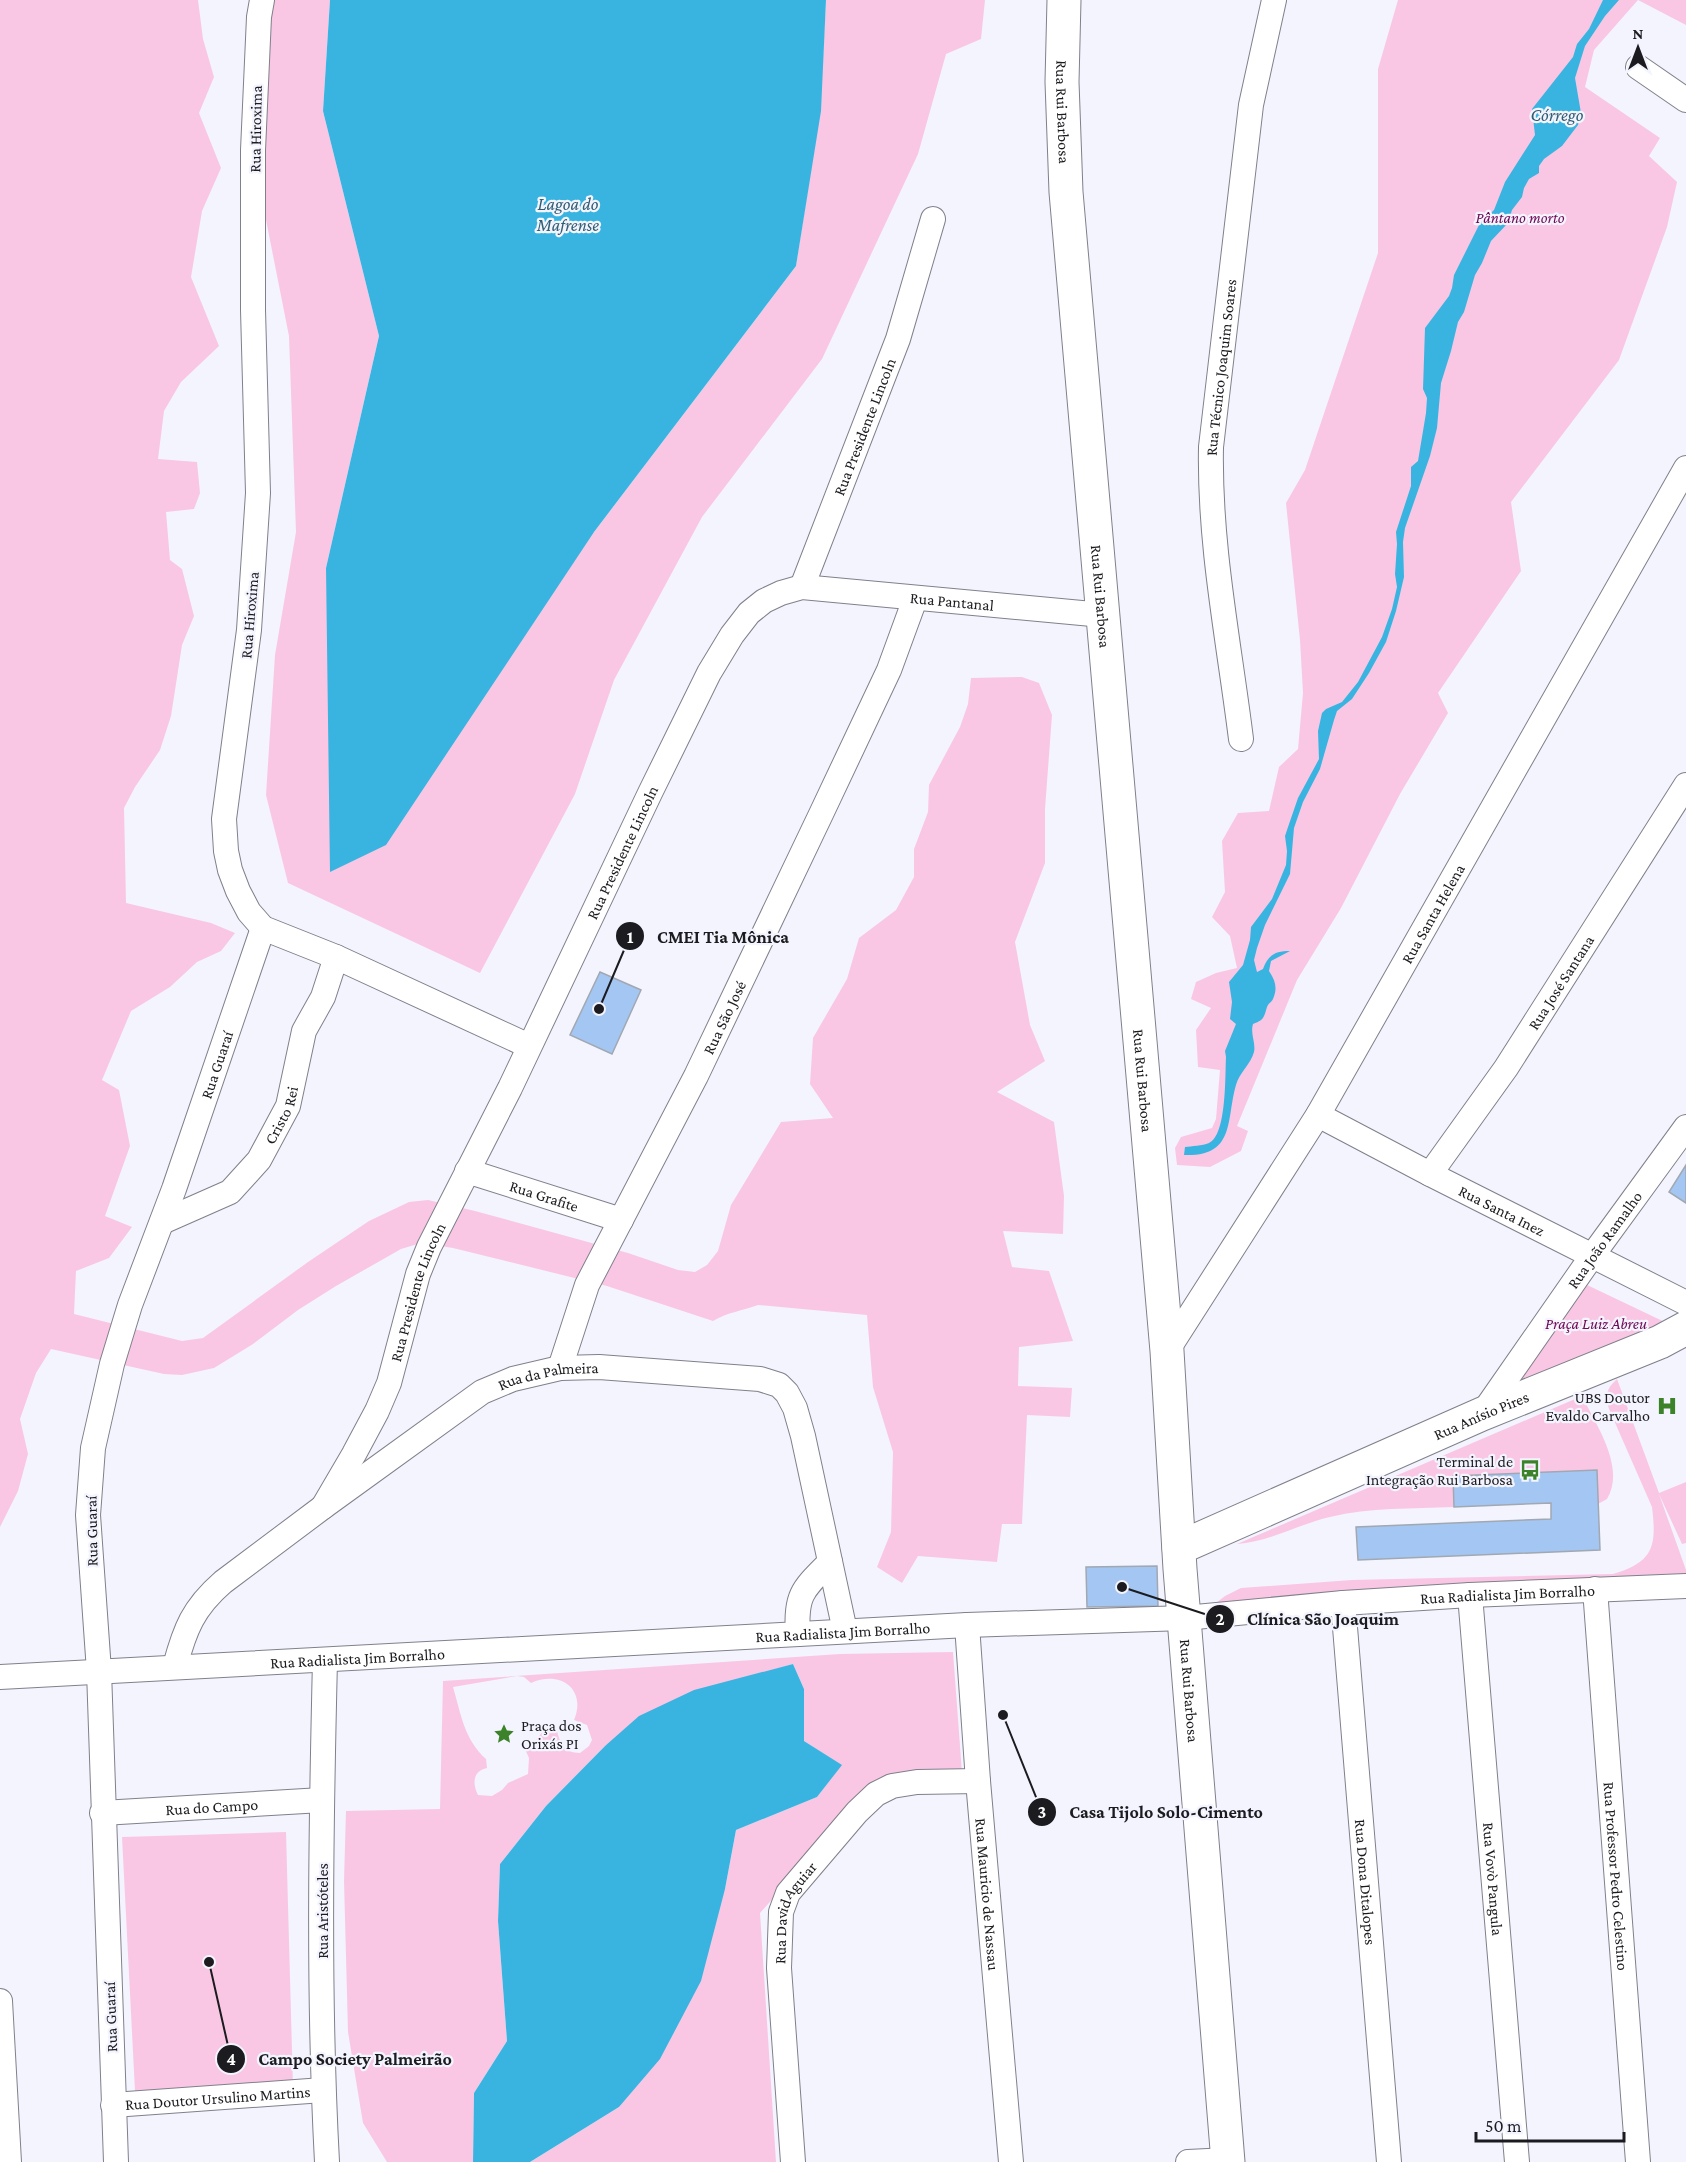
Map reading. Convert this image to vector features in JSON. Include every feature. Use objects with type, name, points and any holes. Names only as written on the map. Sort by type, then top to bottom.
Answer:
[{"type":"street","name":"Rua Hiroxima","points":[[262,0],[259,16],[253,150],[253,310],[258,493],[249,630],[224,819],[226,851],[238,891],[249,912],[263,928]]},
{"type":"street","name":"Rua Rui Barbosa","points":[[1064,0],[1062,82],[1066,192],[1167,1351],[1179,1548],[1228,2161]]},
{"type":"street","name":"Rua Técnico Joaquim Soares","points":[[1241,739],[1218,578],[1210,484],[1211,447],[1251,105],[1274,0]]},
{"type":"street","points":[[1638,67],[1686,100]]},
{"type":"street","name":"Rua Presidente Lincoln","points":[[322,1507],[354,1454],[389,1383],[418,1274],[429,1247],[510,1088],[709,673],[732,634],[749,613],[764,601],[802,587],[897,339],[933,219]]},
{"type":"street","name":"Rua Santa Helena","points":[[1167,1351],[1318,1115],[1686,468]]},
{"type":"street","name":"Rua Pantanal","points":[[802,587],[1102,615]]},
{"type":"street","name":"Rua São José","points":[[561,1368],[588,1285],[701,1066],[889,670],[915,599]]},
{"type":"street","name":"Rua José Santana","points":[[1430,1174],[1506,1068],[1686,785]]},
{"type":"street","points":[[263,928],[336,957],[529,1046]]},
{"type":"street","name":"Rua Guaraí","points":[[116,2162],[102,1813],[99,1671],[88,1515],[93,1448],[112,1365],[130,1305],[162,1222],[263,928]]},
{"type":"street","name":"Cristo Rei","points":[[162,1222],[230,1192],[259,1160],[288,1106],[304,1031],[322,997],[336,957]]},
{"type":"street","name":"Rua Santa Inez","points":[[1318,1115],[1686,1303]]},
{"type":"street","name":"Rua João Ramalho","points":[[1482,1414],[1592,1256],[1686,1127]]},
{"type":"street","name":"Rua Grafite","points":[[467,1171],[616,1231]]},
{"type":"street","name":"Rua Anísio Pires","points":[[1179,1548],[1482,1414],[1660,1341],[1686,1328]]},
{"type":"street","name":"Rua da Palmeira","points":[[175,1666],[185,1631],[202,1601],[223,1582],[322,1507],[483,1392],[513,1379],[561,1368],[599,1367],[730,1376],[760,1379],[779,1385],[787,1393],[795,1408],[803,1436],[845,1631]]},
{"type":"street","points":[[798,1634],[796,1611],[800,1596],[811,1580],[830,1562]]},
{"type":"street","name":"Rua Radialista Jim Borralho","points":[[0,1677],[845,1631],[1185,1618],[1344,1603],[1686,1586]]},
{"type":"street","name":"Rua Professor Pedro Celestino","points":[[1595,1589],[1638,2162]]},
{"type":"street","name":"Rua Vovò Pangula","points":[[1470,1595],[1517,2162]]},
{"type":"street","name":"Rua Dona Ditalopes","points":[[1344,1603],[1389,2162]]},
{"type":"street","name":"Rua Mauricio de Nassau","points":[[967,1625],[1011,2162]]},
{"type":"street","name":"Rua Aristóteles","points":[[325,1660],[322,1800],[323,2090],[327,2162]]},
{"type":"street","name":"Rua David Aguiar","points":[[794,2162],[779,1968],[781,1912],[788,1893],[857,1812],[876,1794],[892,1786],[917,1782],[978,1781]]},
{"type":"street","name":"Rua do Campo","points":[[102,1813],[322,1800]]},
{"type":"street","points":[[0,2001],[9,2162]]},
{"type":"street","name":"Rua Doutor Ursulino Martins","points":[[113,2105],[323,2090]]},
{"type":"street","points":[[1188,2162],[1228,2161]]},
{"type":"green space","points":[[0,0],[198,0],[203,39],[214,77],[199,113],[221,168],[202,211],[191,277],[219,346],[181,382],[164,411],[158,459],[197,462],[200,493],[194,509],[166,512],[170,560],[182,569],[194,616],[182,645],[171,716],[160,750],[124,808],[126,903],[211,923],[235,933],[221,951],[197,962],[170,987],[131,1011],[102,1080],[119,1090],[130,1146],[105,1216],[132,1227],[109,1258],[76,1271],[74,1314],[182,1341],[203,1338],[369,1221],[409,1202],[428,1200],[628,1253],[678,1270],[695,1272],[707,1265],[718,1251],[731,1205],[781,1122],[833,1118],[810,1084],[813,1038],[847,979],[859,938],[896,910],[914,877],[914,849],[928,812],[929,785],[960,727],[968,704],[971,678],[1022,677],[1039,683],[1052,715],[1045,809],[1045,863],[1015,942],[1030,1025],[1045,1061],[997,1092],[1054,1122],[1064,1196],[1063,1234],[1003,1231],[1012,1267],[1049,1271],[1073,1341],[1019,1347],[1018,1386],[1072,1388],[1070,1417],[1027,1415],[1022,1524],[1002,1524],[997,1562],[918,1556],[902,1583],[877,1567],[891,1532],[893,1452],[873,1387],[867,1315],[758,1305],[713,1321],[607,1286],[453,1248],[421,1243],[401,1249],[336,1286],[298,1310],[253,1344],[214,1368],[182,1375],[164,1374],[51,1349],[36,1373],[20,1419],[28,1454],[18,1491],[0,1527]]},
{"type":"green space","points":[[271,0],[330,0],[323,111],[379,336],[326,568],[594,532],[796,266],[820,111],[826,0],[985,0],[981,39],[946,54],[918,154],[822,359],[702,517],[614,680],[575,794],[480,973],[288,883],[266,795],[275,655],[296,532],[289,336],[266,220],[264,103]]},
{"type":"green space","name":"Pântano morto","points":[[1398,0],[1638,0],[1594,50],[1585,87],[1660,138],[1649,156],[1677,182],[1667,227],[1619,360],[1511,502],[1521,571],[1438,693],[1448,713],[1400,794],[1341,908],[1297,980],[1237,1126],[1248,1131],[1241,1151],[1210,1167],[1177,1165],[1175,1148],[1181,1137],[1212,1128],[1216,1119],[1220,1070],[1198,1067],[1196,1030],[1211,1008],[1191,999],[1196,982],[1216,973],[1237,968],[1230,936],[1212,917],[1225,892],[1222,841],[1238,813],[1269,811],[1279,767],[1298,749],[1303,693],[1286,503],[1305,470],[1378,253],[1378,69]]},
{"type":"green space","points":[[1638,0],[1686,0],[1686,25]]},
{"type":"green space","name":"Praça Luiz Abreu","points":[[1585,1284],[1671,1325],[1514,1388]]},
{"type":"green space","points":[[1617,1379],[1659,1493],[1686,1482],[1686,1543],[1682,1544],[1659,1494],[1686,1570],[1686,1583],[1216,1603],[1241,1588],[1352,1580],[1613,1574],[1637,1564],[1649,1551],[1652,1543],[1654,1533],[1652,1507],[1609,1409],[1607,1392]]},
{"type":"green space","points":[[1582,1396],[1607,1446],[1613,1473],[1612,1487],[1607,1499],[1598,1504],[1453,1476],[1454,1507],[1376,1510],[1345,1514],[1318,1520],[1261,1540],[1237,1544]]},
{"type":"green space","points":[[953,1652],[962,1773],[881,1778],[844,1811],[792,1877],[760,1913],[776,2162],[530,2162],[619,2107],[725,1889],[736,1830],[817,1797],[841,1765],[804,1741],[804,1689],[793,1664],[752,1676],[605,1746],[546,1806],[500,1864],[498,1921],[507,2041],[474,2093],[473,2162],[387,2162],[363,2123],[348,2032],[344,1881],[346,1811],[440,1809],[443,1681],[840,1654]],"holes":[[[517,1676],[524,1677],[531,1683],[552,1679],[568,1685],[574,1691],[577,1699],[574,1720],[587,1725],[592,1740],[589,1746],[580,1753],[570,1751],[560,1741],[557,1731],[544,1730],[531,1746],[524,1747],[529,1758],[528,1774],[508,1783],[492,1796],[478,1795],[475,1778],[479,1772],[487,1768],[486,1759],[468,1735],[453,1687]]]},
{"type":"green space","points":[[286,1832],[293,2087],[135,2091],[122,1837]]},
{"type":"water","name":"Lagoa do Mafrense","points":[[330,0],[826,0],[821,111],[796,266],[594,532],[386,845],[330,872],[326,568],[379,336],[323,111]]},
{"type":"water","name":"Córrego","points":[[1603,0],[1619,0],[1585,46],[1575,78],[1581,113],[1578,125],[1562,146],[1544,159],[1539,166],[1539,173],[1529,179],[1522,197],[1512,210],[1508,223],[1491,241],[1475,275],[1464,312],[1458,322],[1441,383],[1437,428],[1430,456],[1405,528],[1404,577],[1396,611],[1386,642],[1369,673],[1352,699],[1337,711],[1320,769],[1303,802],[1294,828],[1290,874],[1265,925],[1257,948],[1254,960],[1257,972],[1263,969],[1267,960],[1273,955],[1290,951],[1271,961],[1269,971],[1275,984],[1275,995],[1263,1018],[1253,1024],[1254,1052],[1238,1081],[1226,1134],[1213,1150],[1201,1154],[1184,1155],[1185,1147],[1209,1143],[1215,1138],[1219,1129],[1225,1090],[1225,1051],[1236,1024],[1230,1019],[1232,1002],[1229,982],[1243,965],[1251,927],[1272,899],[1286,865],[1285,836],[1298,798],[1319,759],[1318,731],[1322,713],[1342,702],[1358,682],[1382,637],[1392,609],[1397,587],[1396,532],[1411,486],[1411,467],[1418,461],[1426,413],[1427,398],[1423,389],[1425,328],[1449,296],[1454,275],[1480,223],[1494,210],[1505,182],[1535,135],[1532,109],[1573,57],[1577,44],[1589,29]]},
{"type":"water","points":[[793,1664],[804,1689],[804,1741],[842,1765],[817,1797],[736,1830],[725,1889],[701,1981],[660,2059],[619,2107],[530,2162],[473,2162],[474,2093],[507,2041],[498,1921],[500,1864],[546,1806],[605,1746],[639,1716],[694,1690]]},
{"type":"building","points":[[600,972],[641,990],[612,1054],[570,1035]]},
{"type":"building","points":[[1686,1165],[1686,1203],[1669,1192]]},
{"type":"building","points":[[1597,1470],[1600,1550],[1358,1560],[1356,1527],[1551,1519],[1551,1503],[1454,1507],[1453,1476]]},
{"type":"building","points":[[1157,1566],[1158,1606],[1087,1607],[1086,1567]]},
{"type":"place","name":"CMEI Tia Mônica","points":[[599,1009]]},
{"type":"place","name":"UBS Doutor Evaldo Carvalho","points":[[1667,1406]]},
{"type":"place","name":"Terminal de Integração Rui Barbosa","points":[[1530,1470]]},
{"type":"place","name":"Clínica São Joaquim","points":[[1122,1587]]},
{"type":"place","name":"Casa Tijolo Solo-Cimento","points":[[1003,1715]]},
{"type":"place","name":"Praça dos Orixás PI","points":[[504,1734]]},
{"type":"place","name":"Campo Society Palmeirão","points":[[209,1962]]}]
